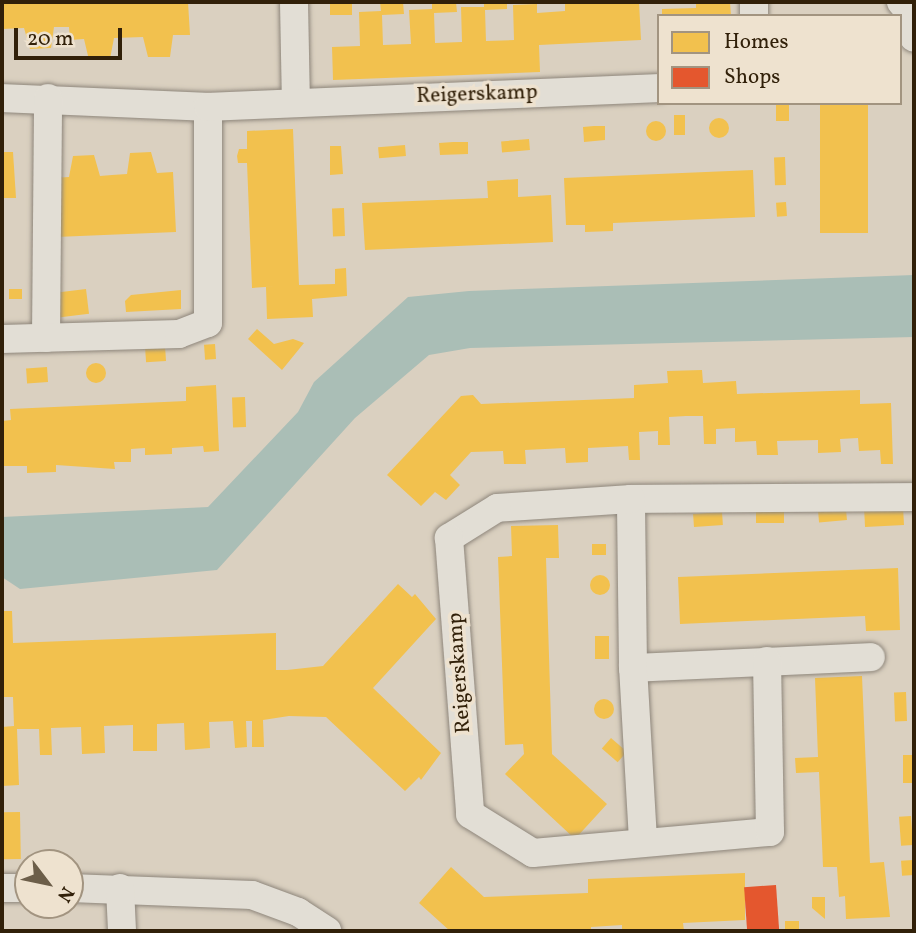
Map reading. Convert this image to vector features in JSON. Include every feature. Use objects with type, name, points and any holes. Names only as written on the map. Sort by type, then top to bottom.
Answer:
[{"type":"street","points":[[294,2],[296,102]]},
{"type":"street","name":"Reigerskamp","points":[[2,98],[208,107],[657,88]]},
{"type":"street","points":[[46,338],[48,98]]},
{"type":"street","points":[[2,339],[179,334],[208,323],[208,107]]},
{"type":"street","name":"Reigerskamp","points":[[767,661],[771,832],[643,840],[533,853],[470,814],[449,538],[497,508],[631,499],[914,497]]},
{"type":"street","points":[[631,499],[633,668],[643,840]]},
{"type":"street","points":[[633,668],[871,657]]},
{"type":"street","points":[[84,888],[252,895],[298,912],[327,931]]},
{"type":"street","points":[[120,888],[122,931]]},
{"type":"shaded area","points":[[914,275],[914,337],[470,348],[429,355],[355,418],[217,570],[20,589],[2,577],[2,517],[208,507],[298,412],[314,382],[408,297],[469,291]]},
{"type":"building: Homes","points":[[2,2],[188,2],[190,35],[173,35],[170,57],[148,57],[143,37],[114,38],[110,59],[89,60],[84,39],[70,40],[69,27],[54,27],[51,48],[30,49],[24,28],[2,29]]},
{"type":"building: Homes","points":[[330,2],[352,2],[352,15],[330,15]]},
{"type":"building: Homes","points":[[380,2],[403,2],[404,14],[382,15],[383,45],[411,44],[409,10],[432,9],[432,2],[456,2],[457,12],[434,13],[435,43],[462,42],[461,7],[484,7],[484,2],[507,2],[507,9],[485,10],[486,41],[514,40],[513,5],[537,4],[537,13],[565,11],[565,2],[639,2],[641,40],[539,45],[540,72],[333,80],[332,47],[360,46],[359,12],[381,11]]},
{"type":"building: Homes","points":[[696,2],[730,2],[731,14],[662,14],[662,9],[696,8]]},
{"type":"building: Homes","points":[[776,105],[789,105],[789,121],[776,121]]},
{"type":"building: Homes","points":[[820,105],[868,105],[868,233],[820,233]]},
{"type":"building: Homes","points":[[674,115],[685,115],[685,135],[674,135]]},
{"type":"building: Homes","points":[[719,118],[726,121],[729,128],[726,135],[719,138],[712,135],[709,128],[712,121]]},
{"type":"building: Homes","points":[[656,121],[663,124],[666,131],[663,138],[656,141],[649,138],[646,131],[649,124]]},
{"type":"building: Homes","points":[[605,126],[605,140],[584,142],[583,127]]},
{"type":"building: Homes","points":[[293,129],[299,285],[335,284],[335,269],[346,268],[347,296],[312,299],[313,317],[267,319],[266,287],[252,288],[247,163],[238,163],[237,156],[239,149],[247,149],[247,131]]},
{"type":"building: Homes","points":[[529,139],[530,150],[502,152],[501,141]]},
{"type":"building: Homes","points":[[468,142],[468,154],[440,155],[439,143]]},
{"type":"building: Homes","points":[[405,145],[406,156],[379,158],[378,147]]},
{"type":"building: Homes","points":[[330,146],[341,146],[343,174],[330,175]]},
{"type":"building: Homes","points":[[2,152],[13,152],[16,198],[2,198]]},
{"type":"building: Homes","points":[[151,152],[157,173],[173,172],[176,232],[56,237],[53,178],[69,177],[73,156],[94,155],[100,176],[127,174],[130,153]]},
{"type":"building: Homes","points":[[774,157],[785,157],[786,185],[775,185]]},
{"type":"building: Homes","points":[[753,170],[755,217],[613,223],[613,231],[585,232],[585,225],[566,225],[564,178]]},
{"type":"building: Homes","points":[[518,179],[518,197],[551,195],[553,242],[365,250],[362,203],[488,198],[487,181]]},
{"type":"building: Homes","points":[[786,202],[787,216],[777,217],[776,203]]},
{"type":"building: Homes","points":[[332,208],[344,208],[345,236],[333,236]]},
{"type":"building: Homes","points":[[9,289],[22,289],[22,299],[9,299]]},
{"type":"building: Homes","points":[[86,289],[89,314],[54,318],[51,293]]},
{"type":"building: Homes","points":[[181,290],[181,309],[126,312],[125,301],[131,295]]},
{"type":"building: Homes","points":[[257,329],[274,344],[293,339],[304,343],[282,370],[248,339]]},
{"type":"building: Homes","points":[[215,344],[216,359],[205,360],[204,345]]},
{"type":"building: Homes","points":[[165,346],[166,361],[146,362],[145,347]]},
{"type":"building: Homes","points":[[96,363],[103,366],[106,373],[103,380],[96,383],[89,380],[86,373],[89,366]]},
{"type":"building: Homes","points":[[47,367],[48,382],[27,383],[26,368]]},
{"type":"building: Homes","points":[[702,370],[703,383],[736,381],[737,394],[860,390],[860,404],[891,403],[893,464],[881,464],[880,450],[859,451],[858,438],[840,439],[841,452],[818,453],[818,440],[777,441],[778,455],[757,455],[756,441],[735,442],[735,428],[716,429],[716,444],[704,444],[703,416],[686,416],[669,417],[670,445],[658,445],[658,431],[639,432],[640,460],[629,460],[628,446],[588,448],[588,462],[566,463],[565,448],[525,450],[526,464],[504,464],[503,451],[471,452],[450,475],[460,485],[446,500],[435,492],[421,506],[387,475],[461,396],[473,395],[481,404],[634,398],[634,385],[668,383],[667,371]]},
{"type":"building: Homes","points":[[216,385],[219,451],[204,452],[203,446],[172,448],[172,454],[145,455],[145,448],[131,449],[131,462],[114,462],[115,469],[56,465],[56,472],[27,473],[27,466],[2,466],[2,421],[11,420],[10,409],[186,401],[186,387]]},
{"type":"building: Homes","points":[[232,397],[245,397],[246,427],[233,427]]},
{"type":"building: Homes","points":[[903,506],[904,525],[865,527],[864,508]]},
{"type":"building: Homes","points":[[846,509],[847,520],[819,522],[818,511]]},
{"type":"building: Homes","points":[[756,511],[784,511],[784,523],[756,523]]},
{"type":"building: Homes","points":[[722,512],[723,525],[694,527],[693,514]]},
{"type":"building: Homes","points":[[558,525],[559,558],[546,558],[552,754],[607,804],[575,839],[505,774],[524,754],[523,744],[505,745],[498,557],[512,556],[511,526]]},
{"type":"building: Homes","points":[[592,544],[606,544],[606,555],[592,555]]},
{"type":"building: Homes","points":[[898,568],[900,630],[866,631],[865,616],[680,624],[678,577]]},
{"type":"building: Homes","points":[[600,575],[607,578],[610,585],[607,592],[600,595],[593,592],[590,585],[593,578]]},
{"type":"building: Homes","points":[[398,584],[412,597],[415,594],[436,619],[373,688],[441,753],[421,780],[419,777],[405,791],[326,717],[289,716],[263,720],[264,747],[252,747],[252,721],[246,721],[247,747],[235,748],[233,721],[209,722],[210,748],[185,750],[184,723],[157,724],[157,751],[133,751],[133,725],[104,726],[105,753],[82,754],[81,727],[51,728],[52,755],[40,755],[39,729],[17,729],[19,785],[2,786],[2,727],[14,726],[13,697],[2,697],[2,611],[12,611],[13,643],[276,633],[276,670],[287,670],[323,666]]},
{"type":"building: Homes","points":[[595,636],[609,636],[609,659],[595,659]]},
{"type":"building: Homes","points":[[862,676],[870,863],[884,862],[890,917],[846,919],[845,896],[839,897],[837,867],[823,867],[819,772],[796,773],[795,758],[818,757],[815,678]]},
{"type":"building: Homes","points":[[894,692],[906,692],[907,721],[895,721]]},
{"type":"building: Homes","points":[[604,699],[611,702],[614,709],[611,716],[604,719],[597,716],[594,709],[597,702]]},
{"type":"building: Homes","points":[[611,738],[627,752],[618,762],[602,749]]},
{"type":"building: Homes","points":[[903,755],[914,755],[914,783],[903,783]]},
{"type":"building: Homes","points":[[2,812],[20,812],[21,849],[14,849],[14,859],[3,859]]},
{"type":"building: Homes","points":[[911,816],[913,845],[901,846],[899,817]]},
{"type":"building: Homes","points":[[913,860],[914,875],[902,876],[901,861]]},
{"type":"building: Homes","points":[[451,867],[484,897],[588,893],[588,879],[745,873],[745,920],[683,923],[684,931],[622,931],[622,925],[591,927],[591,931],[450,931],[419,903]]},
{"type":"building: Homes","points":[[812,897],[825,897],[825,919],[812,908]]},
{"type":"building: Homes","points":[[785,921],[799,921],[799,931],[785,931]]},
{"type":"building: Shops","points":[[776,885],[779,931],[747,931],[744,887]]}]
